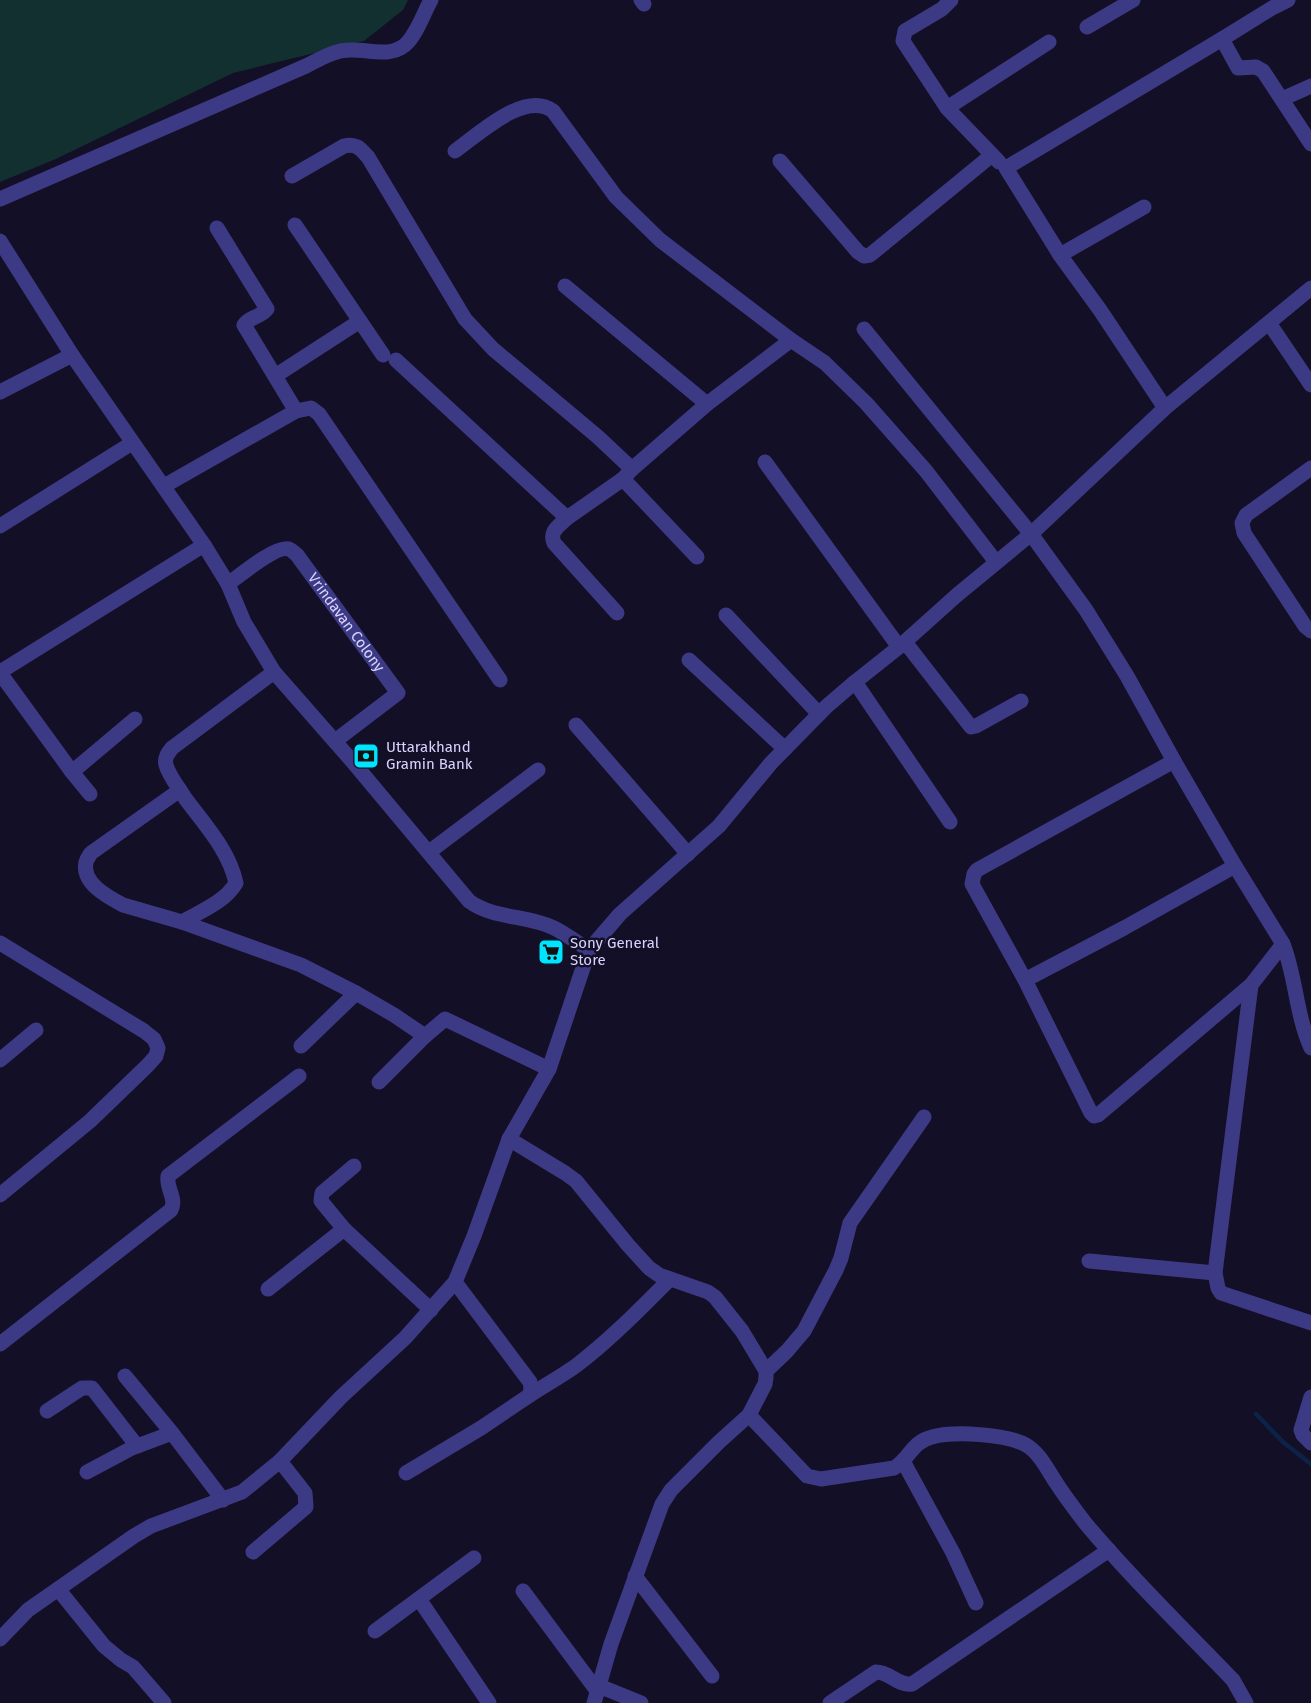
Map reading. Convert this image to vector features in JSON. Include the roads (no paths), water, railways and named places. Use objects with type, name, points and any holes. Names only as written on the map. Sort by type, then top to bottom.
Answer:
[{"type":"street","points":[[0,199],[306,66],[333,52],[394,51],[405,44],[413,33],[431,0]]},
{"type":"street","points":[[951,0],[942,9],[905,31],[903,41],[947,108],[1006,168],[1060,255],[1100,310],[1165,408]]},
{"type":"street","points":[[1088,27],[1133,0]]},
{"type":"street","points":[[1006,168],[1222,39],[1269,4],[1288,0]]},
{"type":"street","points":[[1222,39],[1236,67],[1240,69],[1256,67],[1263,71],[1311,144]]},
{"type":"street","points":[[947,108],[1049,42]]},
{"type":"street","points":[[1282,99],[1311,86]]},
{"type":"street","points":[[455,151],[511,111],[532,104],[547,107],[553,111],[616,197],[660,240],[791,340],[825,363],[867,403],[926,471],[996,562]]},
{"type":"street","points":[[292,176],[344,146],[351,144],[359,147],[368,157],[457,307],[471,326],[493,349],[598,437],[696,557]]},
{"type":"street","points":[[780,161],[858,252],[864,256],[870,255],[992,155]]},
{"type":"street","points":[[1060,255],[1144,207]]},
{"type":"street","points":[[295,225],[360,321],[389,358],[567,518]]},
{"type":"street","points":[[217,228],[267,309],[264,313],[246,321],[244,325],[296,411]]},
{"type":"street","points":[[0,241],[72,355],[204,545],[228,584],[244,622],[274,672],[469,901],[489,911],[553,927],[589,950]]},
{"type":"street","points":[[565,286],[708,404]]},
{"type":"street","points":[[0,1639],[28,1610],[134,1536],[151,1526],[242,1492],[280,1461],[341,1397],[405,1338],[455,1282],[509,1139],[549,1069],[589,950],[620,914],[720,826],[771,763],[819,714],[1031,534],[1165,408],[1311,288]]},
{"type":"street","points":[[275,376],[360,321]]},
{"type":"street","points":[[1269,323],[1311,385]]},
{"type":"street","points":[[864,329],[1031,534],[1086,610],[1283,944],[1288,957],[1302,1025],[1311,1048]]},
{"type":"street","points":[[616,613],[554,543],[552,536],[554,531],[567,518],[628,474],[708,404],[791,340]]},
{"type":"street","points":[[0,392],[72,355]]},
{"type":"street","points":[[164,486],[296,411],[311,408],[319,414],[500,680]]},
{"type":"street","points":[[0,526],[132,443]]},
{"type":"street","points":[[765,462],[902,644],[971,727],[1021,701]]},
{"type":"street","points":[[1311,468],[1246,515],[1242,523],[1244,533],[1263,563],[1305,626],[1311,631]]},
{"type":"street","points":[[90,794],[0,673],[204,545]]},
{"type":"street","name":"Vrindavan Colony","points":[[228,584],[272,553],[289,549],[297,555],[398,693],[334,741]]},
{"type":"street","points":[[726,615],[819,714]]},
{"type":"street","points":[[689,660],[785,749]]},
{"type":"street","points":[[182,922],[223,898],[236,883],[234,872],[225,854],[180,790],[165,762],[167,754],[274,672]]},
{"type":"street","points":[[855,682],[950,822]]},
{"type":"street","points":[[72,772],[135,719]]},
{"type":"street","points":[[576,725],[688,854]]},
{"type":"street","points":[[1174,761],[976,870],[974,874],[972,884],[1025,980],[1091,1113],[1094,1116],[1098,1115],[1251,985],[1283,944]]},
{"type":"street","points":[[429,852],[538,770]]},
{"type":"street","points":[[180,790],[91,853],[86,863],[88,876],[93,885],[123,905],[182,922],[301,965],[356,993],[425,1036]]},
{"type":"street","points":[[1025,980],[1235,866]]},
{"type":"street","points":[[0,943],[144,1031],[153,1039],[158,1048],[156,1056],[148,1065],[90,1121],[0,1195]]},
{"type":"street","points":[[1251,985],[1215,1273],[1218,1291],[1311,1323]]},
{"type":"street","points":[[301,1046],[356,993]]},
{"type":"street","points":[[379,1082],[445,1019],[549,1069]]},
{"type":"street","points":[[0,1060],[36,1030]]},
{"type":"street","points":[[2,1338],[171,1210],[173,1201],[167,1183],[168,1176],[299,1076]]},
{"type":"street","points":[[765,1371],[804,1331],[836,1270],[850,1223],[924,1117]]},
{"type":"street","points":[[509,1139],[576,1181],[649,1268],[659,1275],[708,1292],[715,1297],[742,1331],[765,1371],[765,1384],[749,1415],[671,1490],[657,1515],[611,1644],[597,1694]]},
{"type":"street","points":[[354,1166],[322,1193],[321,1201],[344,1230],[430,1310]]},
{"type":"street","points":[[268,1288],[344,1230]]},
{"type":"street","points":[[1089,1261],[1215,1273]]},
{"type":"street","points":[[406,1473],[481,1428],[574,1367],[637,1312],[670,1279]]},
{"type":"street","points":[[455,1282],[530,1382],[530,1395]]},
{"type":"street","points":[[125,1376],[223,1500]]},
{"type":"street","points":[[47,1411],[82,1388],[92,1388],[137,1446]]},
{"type":"street","points":[[1311,1397],[1302,1435],[1311,1443]]},
{"type":"street","points":[[749,1415],[807,1476],[821,1479],[894,1468],[903,1461],[914,1446],[934,1436],[976,1434],[1000,1436],[1024,1444],[1039,1457],[1067,1498],[1109,1550],[1233,1680],[1246,1703]]},
{"type":"street","points":[[87,1472],[137,1446],[172,1434]]},
{"type":"street","points":[[253,1552],[306,1507],[305,1493],[280,1461]]},
{"type":"street","points":[[903,1461],[953,1553],[976,1603]]},
{"type":"street","points":[[830,1703],[876,1672],[885,1673],[906,1685],[912,1684],[1109,1550]]},
{"type":"street","points":[[375,1631],[474,1558]]},
{"type":"street","points":[[635,1576],[712,1676]]},
{"type":"street","points":[[58,1589],[104,1646],[121,1660],[133,1666],[164,1703]]},
{"type":"street","points":[[523,1591],[597,1694],[641,1703]]},
{"type":"street","points":[[419,1599],[489,1703]]},
{"type":"waterway","points":[[1256,1414],[1283,1442],[1311,1464]]},
{"type":"place","name":"Uttarakhand Gramin Bank","points":[[366,756]]},
{"type":"place","name":"Sony General Store","points":[[551,952]]}]
